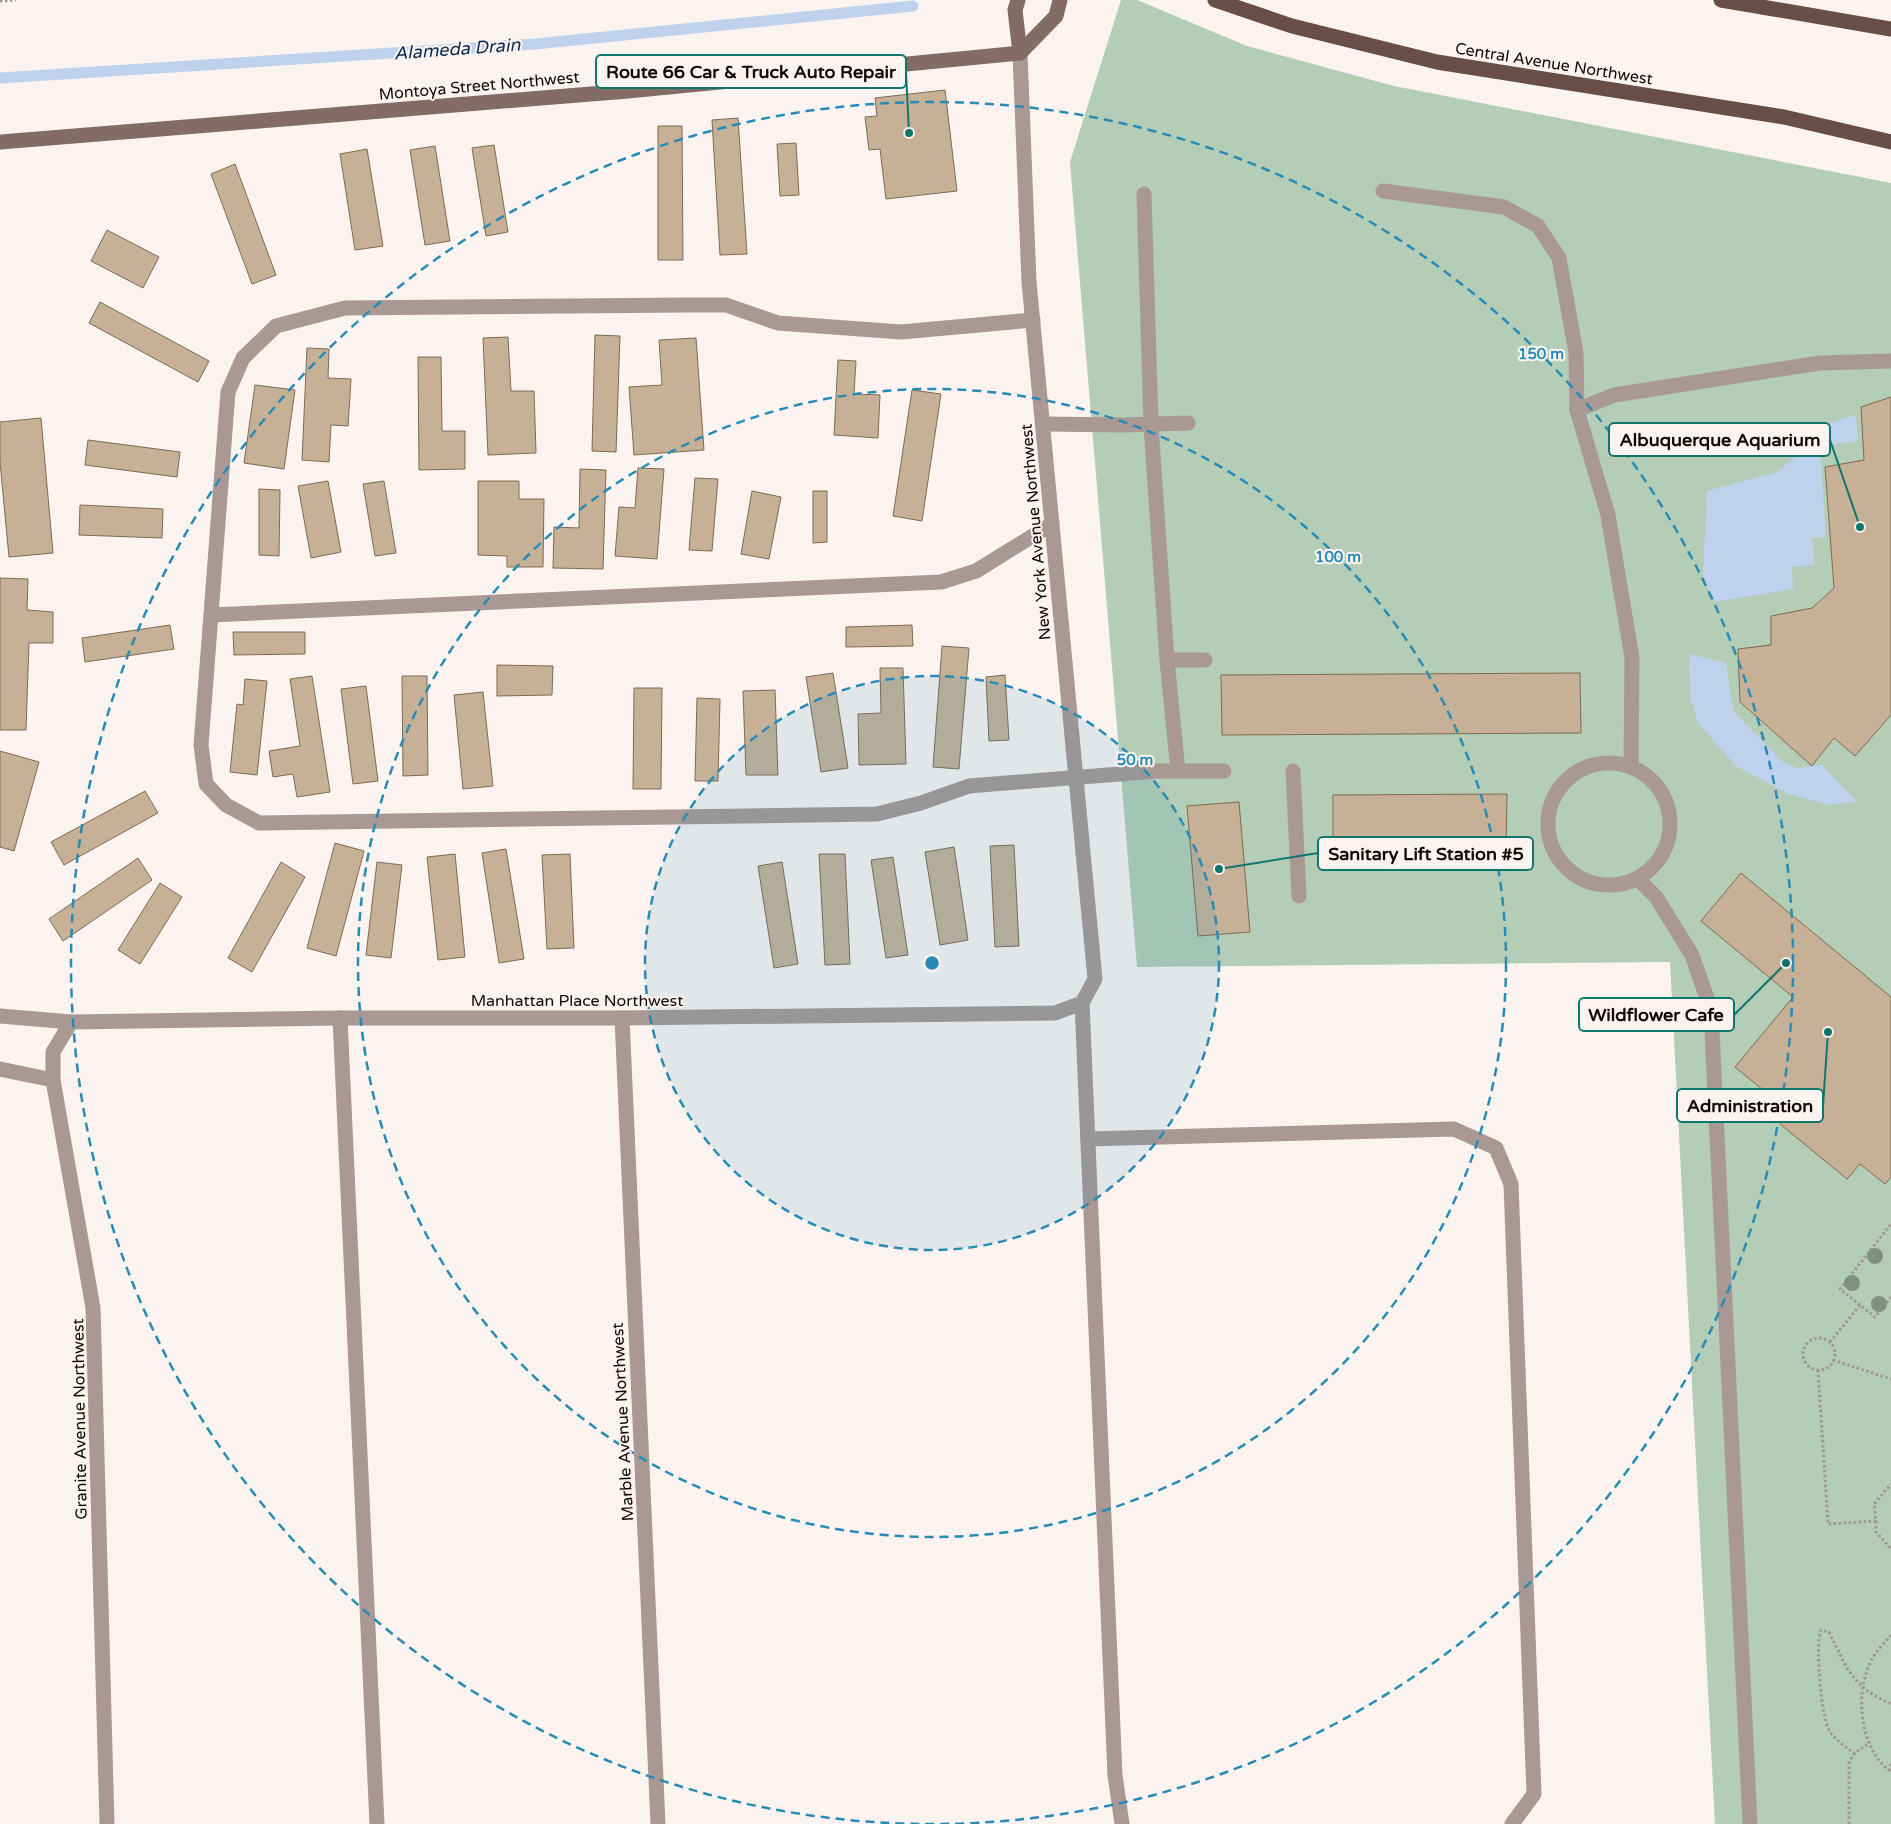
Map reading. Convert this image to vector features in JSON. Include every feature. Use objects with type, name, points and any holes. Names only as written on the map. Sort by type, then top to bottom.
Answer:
[{"type":"main road","name":"Central Avenue Northwest","points":[[1215,0],[1292,26],[1437,62],[1784,118],[1891,142]]},
{"type":"main road","points":[[1721,0],[1891,29]]},
{"type":"street","name":"New York Avenue Northwest","points":[[1018,0],[1015,10],[1020,54],[1029,272],[1095,979],[1082,1003]]},
{"type":"street","points":[[1020,54],[1056,16],[1060,0]]},
{"type":"street","name":"Montoya Street Northwest","points":[[0,142],[628,91],[1020,54]]},
{"type":"street","points":[[1383,191],[1504,207],[1538,226],[1559,258],[1576,353],[1577,410],[1608,515],[1632,658],[1631,767]]},
{"type":"street","points":[[1144,194],[1151,426],[1167,660],[1178,771]]},
{"type":"street","points":[[1033,320],[901,332],[778,324],[726,305],[669,305],[345,308],[276,326],[243,358],[228,392],[201,745],[206,784],[226,805],[258,824],[877,814],[921,803],[969,786],[1178,771],[1224,771]]},
{"type":"street","points":[[1577,410],[1614,395],[1820,363],[1891,361]]},
{"type":"street","points":[[1043,424],[1151,426],[1188,423]]},
{"type":"street","points":[[211,615],[941,582],[976,571],[1052,524]]},
{"type":"street","points":[[1167,660],[1205,660]]},
{"type":"street","points":[[1618,763],[1631,767],[1649,778],[1665,799],[1670,822],[1668,842],[1663,855],[1649,872],[1638,879],[1618,886],[1604,886],[1584,881],[1566,869],[1550,843],[1548,831],[1549,809],[1557,791],[1571,776],[1596,764],[1618,763]]},
{"type":"street","points":[[1293,771],[1300,896]]},
{"type":"street","points":[[1638,879],[1656,897],[1692,955],[1711,1010],[1750,1824]]},
{"type":"street","points":[[1082,1003],[1115,1775],[1122,1824]]},
{"type":"street","name":"Manhattan Place Northwest","points":[[0,1016],[71,1022],[340,1018],[622,1018],[1055,1013],[1082,1003]]},
{"type":"street","points":[[340,1018],[377,1824]]},
{"type":"street","name":"Marble Avenue Northwest","points":[[622,1018],[658,1824]]},
{"type":"street","name":"Granite Avenue Northwest","points":[[71,1022],[53,1052],[53,1080],[93,1308],[107,1824]]},
{"type":"street","points":[[0,1069],[53,1080]]},
{"type":"street","points":[[1088,1139],[1454,1129],[1496,1148],[1511,1184],[1534,1794],[1512,1824]]},
{"type":"path","points":[[0,1],[16,0]]},
{"type":"path","points":[[1891,1224],[1840,1289],[1875,1317],[1891,1297]]},
{"type":"path","points":[[1830,1342],[1860,1305]]},
{"type":"path","points":[[1821,1337],[1830,1342],[1835,1351],[1834,1360],[1826,1368],[1813,1369],[1803,1358],[1806,1343],[1821,1337]]},
{"type":"path","points":[[1834,1360],[1891,1379]]},
{"type":"path","points":[[1818,1370],[1828,1524],[1876,1520]]},
{"type":"path","points":[[1891,1484],[1874,1504],[1876,1532],[1891,1549]]},
{"type":"path","points":[[1855,1754],[1834,1737],[1824,1721],[1820,1680],[1819,1646],[1821,1630],[1830,1632],[1847,1670],[1854,1680],[1891,1704]]},
{"type":"path","points":[[1890,1772],[1869,1744],[1861,1716],[1862,1686],[1872,1659],[1891,1635]]},
{"type":"path","points":[[1849,1824],[1847,1773],[1851,1757],[1869,1744]]},
{"type":"path","points":[[1890,1772],[1891,1763]]},
{"type":"green space","points":[[1121,0],[1137,0],[1247,46],[1394,86],[1891,183],[1891,1824],[1715,1824],[1670,962],[1137,967],[1070,162]]},
{"type":"water","points":[[1856,415],[1858,441],[1820,447],[1826,537],[1812,538],[1814,565],[1792,567],[1793,589],[1714,602],[1703,575],[1707,491],[1777,472],[1794,458],[1801,432]]},
{"type":"water","points":[[1689,654],[1726,663],[1733,711],[1783,762],[1797,768],[1822,765],[1857,802],[1828,805],[1786,793],[1736,766],[1698,723],[1690,695]]},
{"type":"building","points":[[945,90],[957,191],[886,199],[880,149],[869,150],[865,117],[877,116],[875,98]]},
{"type":"building","points":[[738,118],[747,254],[720,255],[712,120]]},
{"type":"building","points":[[658,126],[682,126],[683,260],[658,260]]},
{"type":"building","points":[[796,143],[799,195],[780,196],[777,144]]},
{"type":"building","points":[[494,145],[508,232],[486,236],[472,148]]},
{"type":"building","points":[[435,146],[450,241],[425,245],[410,150]]},
{"type":"building","points":[[367,149],[383,246],[355,250],[340,154]]},
{"type":"building","points":[[235,164],[276,275],[252,284],[211,174]]},
{"type":"building","points":[[107,230],[159,257],[143,288],[91,261]]},
{"type":"building","points":[[100,302],[209,361],[198,382],[89,323]]},
{"type":"building","points":[[595,335],[620,336],[616,452],[592,451]]},
{"type":"building","points":[[508,337],[511,391],[534,391],[536,453],[488,455],[483,338]]},
{"type":"building","points":[[696,338],[704,450],[634,455],[629,387],[662,385],[659,340]]},
{"type":"building","points":[[307,348],[329,349],[328,378],[351,379],[348,426],[331,425],[329,462],[302,460]]},
{"type":"building","points":[[418,357],[441,357],[442,431],[465,431],[465,469],[419,470]]},
{"type":"building","points":[[838,360],[856,361],[854,394],[880,395],[878,438],[834,435]]},
{"type":"building","points":[[255,385],[295,390],[284,469],[244,463]]},
{"type":"building","points":[[912,390],[941,394],[922,521],[893,516]]},
{"type":"building","points":[[1891,397],[1891,715],[1855,756],[1834,738],[1812,766],[1740,702],[1738,649],[1771,645],[1771,616],[1812,608],[1834,588],[1825,467],[1864,460],[1861,407]]},
{"type":"building","points":[[41,418],[53,553],[9,557],[0,462],[0,422]]},
{"type":"building","points":[[88,440],[180,452],[177,477],[85,465]]},
{"type":"building","points":[[638,468],[664,469],[657,559],[615,556],[619,507],[635,508]]},
{"type":"building","points":[[580,469],[606,470],[603,569],[553,568],[554,527],[579,528]]},
{"type":"building","points":[[695,478],[718,479],[712,551],[689,550]]},
{"type":"building","points":[[328,481],[341,552],[311,558],[298,486]]},
{"type":"building","points":[[384,481],[396,553],[375,556],[363,484]]},
{"type":"building","points":[[478,481],[519,481],[519,499],[544,499],[543,567],[507,567],[507,556],[478,555]]},
{"type":"building","points":[[259,489],[280,490],[279,556],[259,555]]},
{"type":"building","points":[[752,491],[781,497],[769,559],[741,554]]},
{"type":"building","points":[[813,491],[827,491],[827,542],[813,543]]},
{"type":"building","points":[[80,505],[163,509],[162,538],[79,535]]},
{"type":"building","points":[[0,578],[28,579],[27,610],[53,612],[53,643],[29,643],[26,730],[0,730]]},
{"type":"building","points":[[170,625],[174,649],[85,662],[82,638]]},
{"type":"building","points":[[912,625],[913,646],[846,647],[846,627]]},
{"type":"building","points":[[233,632],[305,632],[305,654],[234,655]]},
{"type":"building","points":[[942,646],[969,648],[959,769],[933,767]]},
{"type":"building","points":[[497,665],[553,666],[552,695],[497,696]]},
{"type":"building","points":[[880,668],[903,668],[906,764],[859,765],[858,714],[881,713]]},
{"type":"building","points":[[833,673],[848,768],[821,772],[806,677]]},
{"type":"building","points":[[1580,673],[1581,733],[1222,735],[1221,675]]},
{"type":"building","points":[[1005,675],[1009,740],[989,741],[986,677]]},
{"type":"building","points":[[312,676],[330,792],[297,797],[293,774],[273,777],[269,751],[300,746],[290,679]]},
{"type":"building","points":[[402,676],[427,676],[428,775],[403,776]]},
{"type":"building","points":[[245,679],[267,681],[257,775],[230,772],[237,704],[243,705]]},
{"type":"building","points":[[366,686],[378,781],[353,784],[341,689]]},
{"type":"building","points":[[634,688],[662,688],[661,789],[633,789]]},
{"type":"building","points":[[775,690],[778,775],[746,775],[743,691]]},
{"type":"building","points":[[483,692],[493,786],[463,789],[454,695]]},
{"type":"building","points":[[697,698],[720,699],[718,781],[695,781]]},
{"type":"building","points":[[0,751],[39,762],[14,851],[0,847]]},
{"type":"building","points":[[145,791],[158,813],[64,865],[51,842]]},
{"type":"building","points":[[1507,794],[1506,851],[1333,852],[1333,795]]},
{"type":"building","points":[[1239,802],[1250,932],[1198,936],[1187,806]]},
{"type":"building","points":[[335,843],[364,851],[336,956],[307,948]]},
{"type":"building","points":[[1014,845],[1019,946],[995,947],[990,846]]},
{"type":"building","points":[[954,847],[968,940],[940,945],[925,852]]},
{"type":"building","points":[[506,849],[524,959],[499,963],[482,853]]},
{"type":"building","points":[[455,854],[465,957],[438,960],[427,857]]},
{"type":"building","points":[[570,854],[574,948],[547,949],[542,855]]},
{"type":"building","points":[[819,854],[845,854],[850,964],[825,965]]},
{"type":"building","points":[[893,857],[908,955],[886,958],[871,860]]},
{"type":"building","points":[[138,858],[152,880],[63,941],[49,919]]},
{"type":"building","points":[[281,862],[305,877],[252,972],[228,958]]},
{"type":"building","points":[[377,862],[402,865],[391,958],[366,955]]},
{"type":"building","points":[[782,862],[798,964],[774,968],[758,866]]},
{"type":"building","points":[[1741,873],[1891,997],[1891,1177],[1885,1184],[1860,1164],[1847,1179],[1780,1124],[1790,1112],[1735,1067],[1793,997],[1701,921]]},
{"type":"building","points":[[160,883],[182,897],[140,964],[118,950]]},
{"type":"waterway","name":"Alameda Drain","points":[[0,78],[535,44],[913,6]]},
{"type":"place","name":"Route 66 Car & Truck Auto Repair","points":[[909,133]]},
{"type":"place","name":"Albuquerque Aquarium","points":[[1860,527]]},
{"type":"place","name":"Sanitary Lift Station #5","points":[[1219,869]]},
{"type":"place","name":"Wildflower Cafe","points":[[1786,963]]},
{"type":"place","name":"Administration","points":[[1828,1032]]}]
